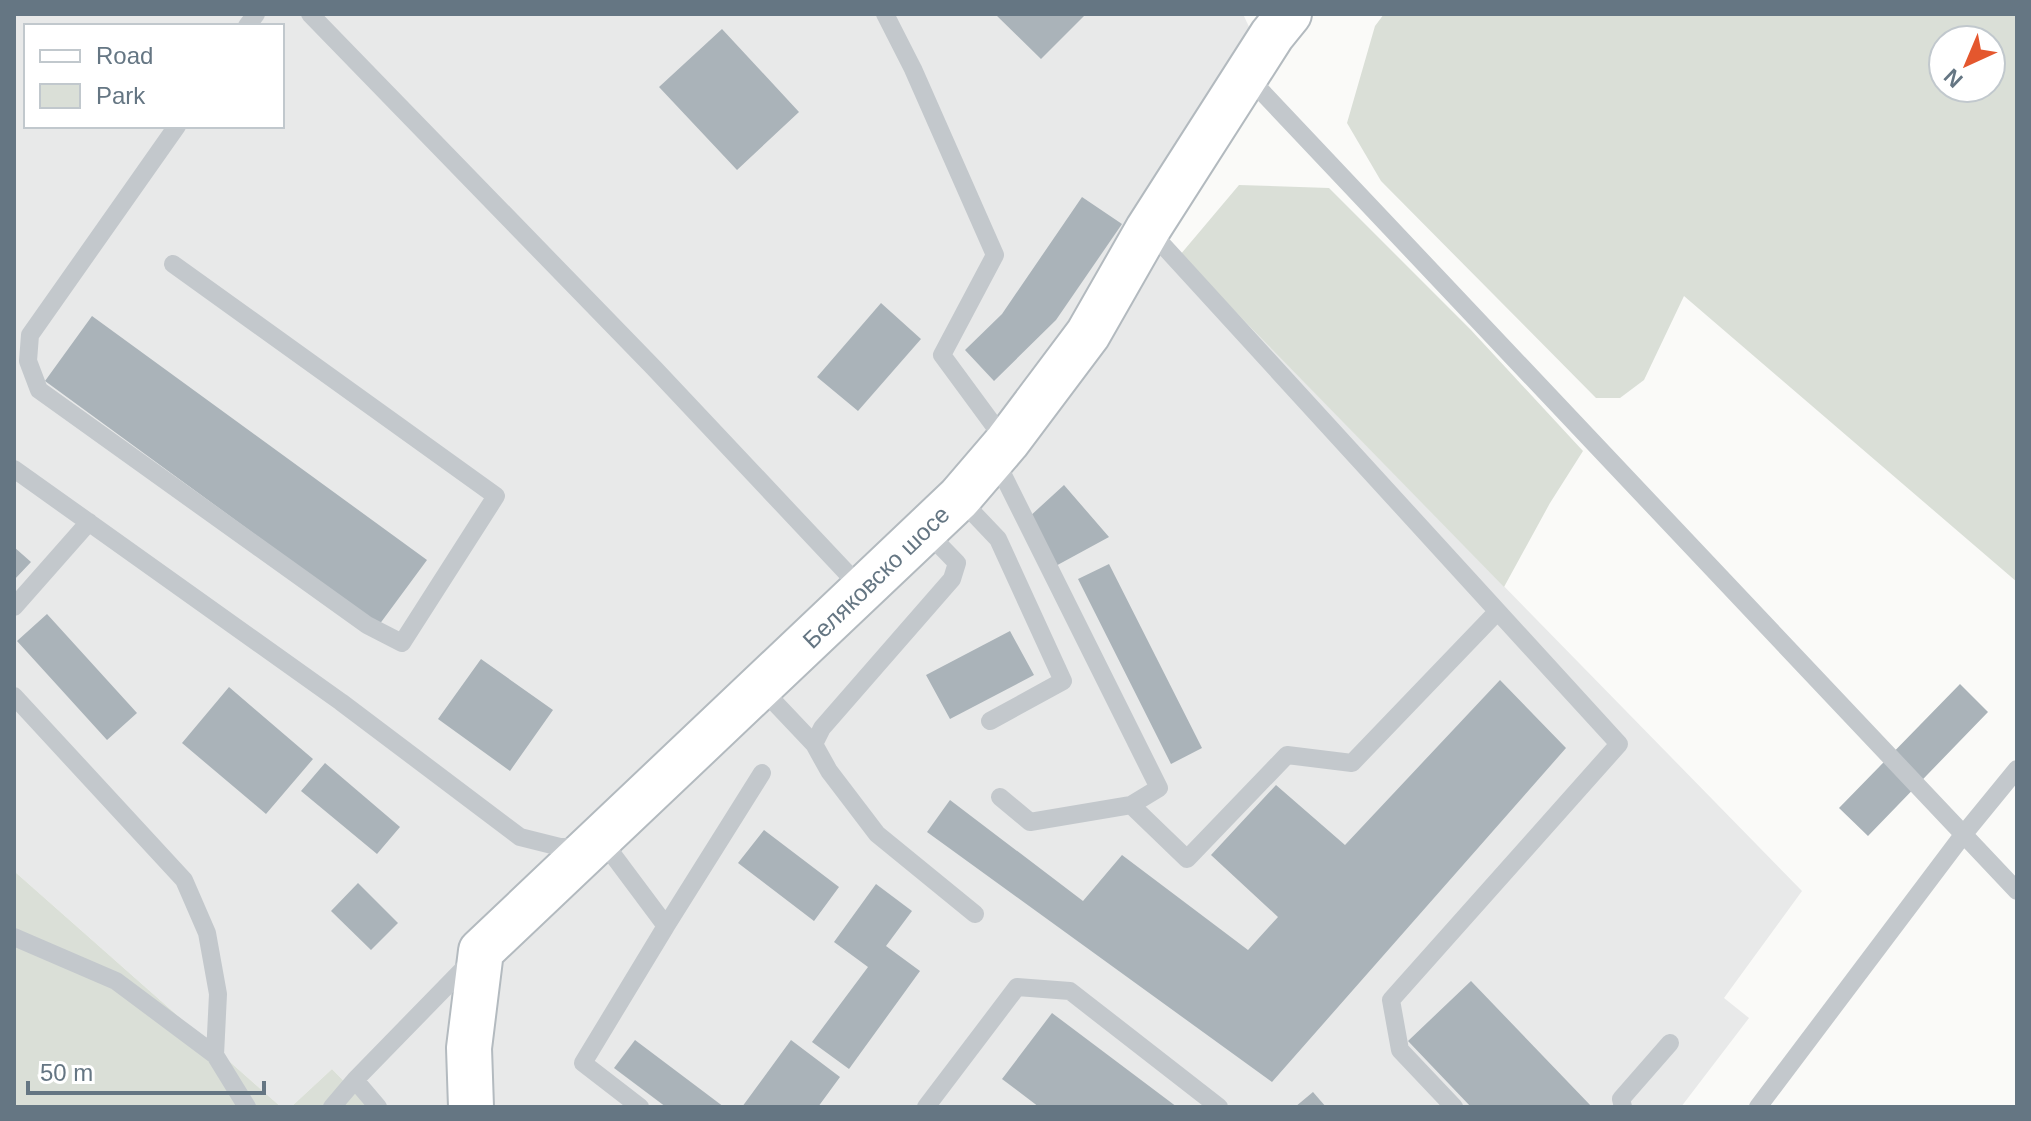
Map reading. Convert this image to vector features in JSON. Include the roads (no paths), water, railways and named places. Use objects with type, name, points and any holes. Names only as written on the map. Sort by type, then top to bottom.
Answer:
[{"type":"street","name":"Беляковско шосе","points":[[481,951],[959,498],[1000,450],[1088,334],[1148,229],[1289,14]]},
{"type":"street","points":[[471,1107],[469,1048],[481,951]]},
{"type":"lane","points":[[310,14],[654,368],[863,589]]},
{"type":"lane","points":[[885,14],[913,69],[995,255],[942,355],[1000,450],[1159,788],[1131,805],[1030,822],[1000,797]]},
{"type":"lane","points":[[1247,76],[2017,891]]},
{"type":"lane","points":[[173,264],[496,496],[402,643],[367,625],[39,390],[28,361],[30,335],[176,128]]},
{"type":"lane","points":[[1148,229],[1619,744],[1391,1000],[1400,1050],[1454,1107]]},
{"type":"lane","points":[[14,469],[341,702],[520,837],[560,847],[596,843],[666,926]]},
{"type":"lane","points":[[959,498],[998,539],[1063,681],[990,721]]},
{"type":"lane","points":[[14,607],[89,522]]},
{"type":"lane","points":[[814,744],[822,728],[952,579],[957,563],[925,530]]},
{"type":"lane","points":[[1131,805],[1187,859],[1287,755],[1352,763],[1497,612]]},
{"type":"lane","points":[[760,687],[814,744],[829,771],[877,834],[975,914]]},
{"type":"lane","points":[[14,696],[184,880],[207,933],[218,994],[215,1055]]},
{"type":"lane","points":[[1758,1107],[1963,835],[2017,769]]},
{"type":"lane","points":[[640,1107],[583,1063],[762,773]]},
{"type":"lane","points":[[14,937],[116,981],[215,1055],[247,1107]]},
{"type":"lane","points":[[332,1107],[481,951]]},
{"type":"lane","points":[[926,1107],[1017,987],[1070,991],[1219,1107]]},
{"type":"lane","points":[[1623,1107],[1621,1099],[1670,1043]]},
{"type":"lane","points":[[355,1080],[378,1107]]}]
